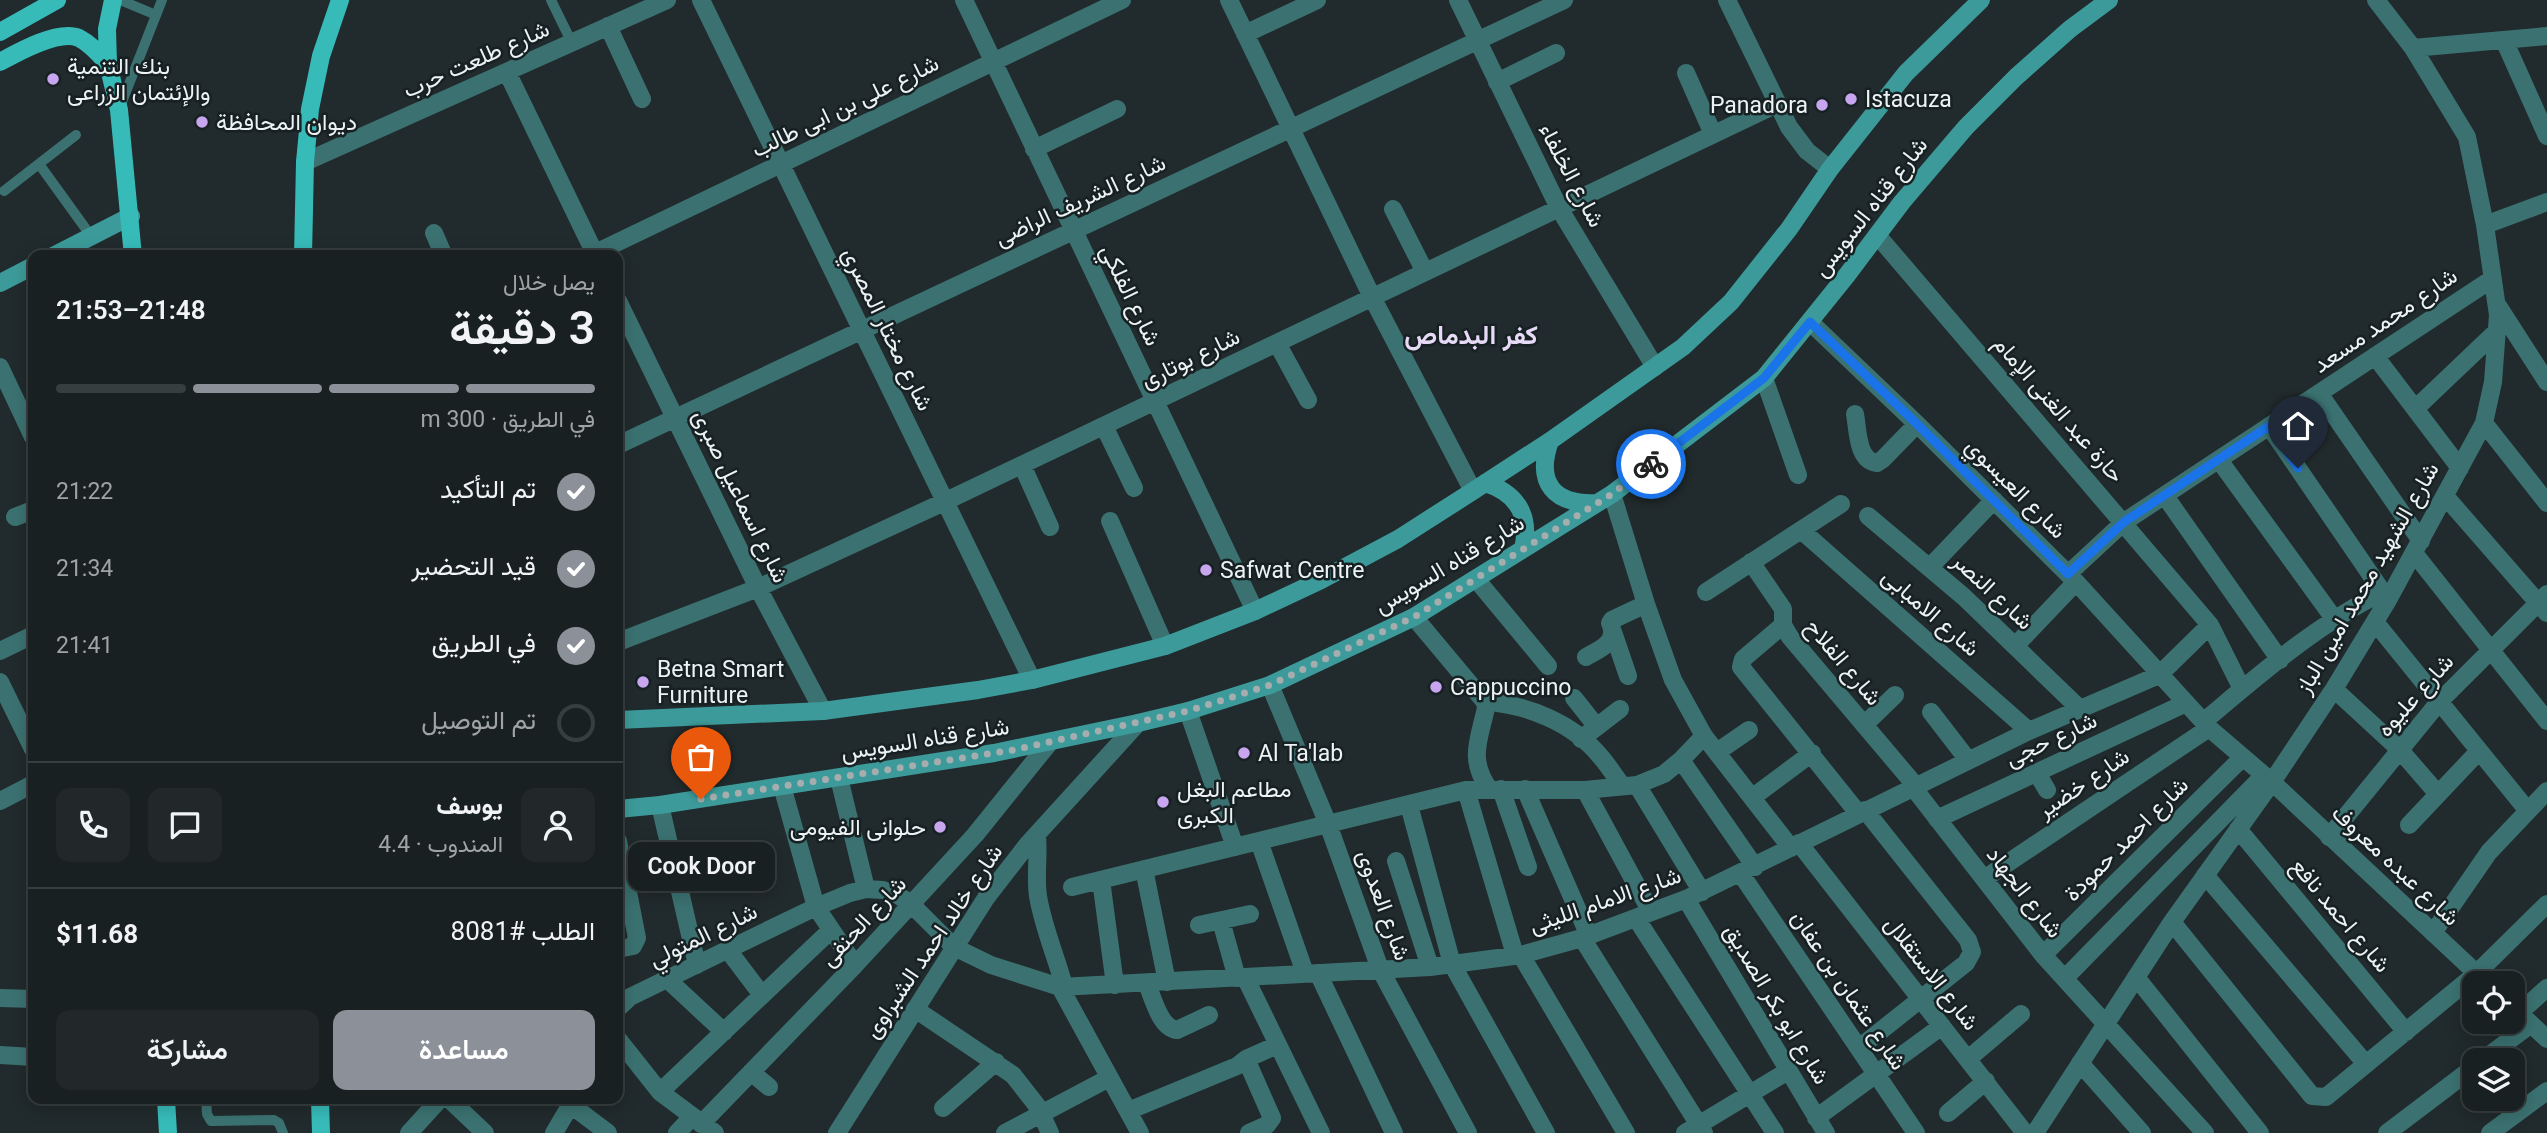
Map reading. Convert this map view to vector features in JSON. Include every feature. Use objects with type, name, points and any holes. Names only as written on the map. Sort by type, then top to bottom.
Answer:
[{"type":"main road","points":[[0,32],[57,0]]},
{"type":"main road","points":[[113,0],[107,29],[108,64],[119,110],[133,250]]},
{"type":"main road","name":"شارع قناه السويس","points":[[623,720],[823,711],[1032,680],[1165,646],[1255,611],[1321,580],[1398,539],[1479,487],[1550,441],[1683,347],[1731,303],[1789,229],[1830,169],[1906,73],[1981,0]]},
{"type":"main road","name":"شارع قناه السويس","points":[[623,809],[839,778],[1050,742],[1188,711],[1270,685],[1414,617],[1605,499],[1764,378],[1902,202],[1974,119],[2070,29],[2109,0]]},
{"type":"main road","points":[[303,250],[305,162],[310,109],[321,56],[341,2]]},
{"type":"main road","points":[[0,62],[57,37],[77,37],[93,48],[108,64]]},
{"type":"main road","points":[[64,250],[131,216]]},
{"type":"main road","points":[[0,283],[28,268]]},
{"type":"main road","points":[[1550,441],[1544,458],[1544,475],[1552,490],[1565,500],[1581,504],[1605,499]]},
{"type":"main road","points":[[1479,487],[1508,493],[1523,512],[1526,537],[1523,549]]},
{"type":"main road","points":[[166,1104],[168,1133]]},
{"type":"main road","points":[[320,1104],[321,1133]]},
{"type":"street","name":"شارع طلعت حرب","points":[[305,162],[667,0]]},
{"type":"street","name":"شارع مختار المصري","points":[[701,0],[1032,680]]},
{"type":"street","name":"شارع الفلكي","points":[[964,0],[1255,611]]},
{"type":"street","name":"شارع على بن ابى طالب","points":[[603,250],[1122,0]]},
{"type":"street","points":[[1229,0],[1372,297],[1479,487]]},
{"type":"street","points":[[1245,34],[1317,0]]},
{"type":"street","name":"شارع الخلفاء","points":[[1458,0],[1559,208],[1655,367]]},
{"type":"street","name":"شارع الشريف الراضى","points":[[623,443],[1564,0]]},
{"type":"street","points":[[1727,0],[1789,127],[1807,151],[1830,169]]},
{"type":"street","name":"شارع الشهيد محمد امين الباز","points":[[2035,1133],[2172,922],[2238,829],[2268,779],[2334,688],[2375,622],[2385,596],[2417,547],[2484,424],[2493,382],[2498,330],[2484,225],[2467,137],[2413,48],[2376,0]]},
{"type":"street","points":[[608,26],[642,99]]},
{"type":"street","points":[[2413,48],[2547,36]]},
{"type":"street","points":[[2504,40],[2547,136]]},
{"type":"street","points":[[1497,82],[1556,53]]},
{"type":"street","points":[[506,72],[591,250]]},
{"type":"street","points":[[1686,73],[1713,134]]},
{"type":"street","name":"شارع بوتارى","points":[[623,640],[758,588],[944,502],[1777,104]]},
{"type":"street","points":[[1034,149],[1117,109]]},
{"type":"street","points":[[2484,225],[2544,208]]},
{"type":"street","points":[[1393,209],[1425,272]]},
{"type":"street","points":[[434,233],[441,250]]},
{"type":"street","name":"حارة عبد الغنى الإمام","points":[[1877,235],[2210,625],[2242,690]]},
{"type":"street","name":"شارع محمد مسعد","points":[[2016,645],[2072,578],[2124,522],[2492,279]]},
{"type":"street","points":[[2496,303],[2547,382]]},
{"type":"street","name":"شارع اسماعيل صبرى","points":[[623,311],[758,588],[823,711]]},
{"type":"street","name":"شارع العيسوي","points":[[1810,322],[2072,578],[2206,725],[2268,779]]},
{"type":"street","points":[[2415,409],[2498,330]]},
{"type":"street","points":[[1277,343],[1308,400]]},
{"type":"street","points":[[2375,356],[2460,468]]},
{"type":"street","points":[[0,367],[28,426]]},
{"type":"street","points":[[1764,378],[1798,475]]},
{"type":"street","points":[[2319,393],[2417,547],[2491,650],[2547,721]]},
{"type":"street","points":[[1855,414],[1864,457],[1869,462],[1877,463],[1883,459],[1917,424]]},
{"type":"street","points":[[2484,424],[2547,503]]},
{"type":"street","points":[[1104,426],[1135,488]]},
{"type":"street","points":[[2269,426],[2385,596]]},
{"type":"street","points":[[2219,460],[2335,621]]},
{"type":"street","points":[[1022,465],[1050,527]]},
{"type":"street","points":[[2165,496],[2280,660]]},
{"type":"street","points":[[2445,496],[2544,603]]},
{"type":"street","name":"شارع الاستقلال","points":[[1605,499],[1674,681],[1704,736],[1921,999],[2025,1133]]},
{"type":"street","points":[[1930,567],[1994,500]]},
{"type":"street","points":[[1706,592],[1841,504]]},
{"type":"street","points":[[15,517],[28,512]]},
{"type":"street","name":"شارع النصر","points":[[1868,516],[1930,567],[2016,645],[2079,708]]},
{"type":"street","points":[[1110,521],[1165,646]]},
{"type":"street","name":"شارع الامبابى","points":[[1801,530],[2029,731]]},
{"type":"street","name":"شارع الفلاح","points":[[1751,562],[1783,609],[1783,625],[1790,638],[1913,786]]},
{"type":"street","points":[[1476,579],[1548,666]]},
{"type":"street","name":"شارع خضير","points":[[1984,879],[2206,725],[2242,690],[2335,621],[2385,596]]},
{"type":"street","name":"شارع عليوه","points":[[2329,837],[2439,702],[2491,650],[2544,603]]},
{"type":"street","points":[[1628,676],[1610,623],[1646,604]]},
{"type":"street","points":[[1414,617],[1485,702],[1475,760],[1481,777],[1495,789],[1528,867]]},
{"type":"street","points":[[2375,622],[2528,811]]},
{"type":"street","points":[[1783,625],[1742,659],[1741,667],[1971,946],[1972,952],[1966,963],[1859,1048]]},
{"type":"street","name":"شارع الامام الليثى","points":[[954,947],[991,965],[1062,986],[1147,984],[1430,967],[1518,955],[1585,937],[1694,896],[1913,786],[2079,708],[2159,675],[2210,625]]},
{"type":"street","points":[[1586,657],[1608,644],[1613,632]]},
{"type":"street","points":[[0,651],[28,637]]},
{"type":"street","points":[[0,682],[28,739]]},
{"type":"street","name":"شارع العدوى","points":[[1270,685],[1328,824],[1380,969],[1468,1133]]},
{"type":"street","points":[[2334,688],[2399,749],[2438,794]]},
{"type":"street","points":[[1864,725],[1895,695]]},
{"type":"street","points":[[1574,698],[1597,727]]},
{"type":"street","name":"شارع ابو بكر الصديق","points":[[1485,702],[1521,706],[1565,727],[1599,754],[1630,786],[1821,1126]]},
{"type":"street","name":"شارع حجى","points":[[1937,819],[2186,703]]},
{"type":"street","points":[[1581,738],[1620,709]]},
{"type":"street","points":[[1188,711],[1235,847]]},
{"type":"street","points":[[1931,712],[1968,760]]},
{"type":"street","points":[[0,724],[17,716]]},
{"type":"street","name":"شارع خالد احمد الشبراوى","points":[[836,1133],[986,898],[1037,836],[1138,723]]},
{"type":"street","points":[[1717,752],[1749,730]]},
{"type":"street","points":[[1072,887],[1466,790],[1585,790],[1630,786],[1664,774],[1704,736]]},
{"type":"street","name":"شارع الحنفى","points":[[677,1133],[703,1125],[912,905],[975,835],[1050,742]]},
{"type":"street","points":[[2409,825],[2479,751]]},
{"type":"street","points":[[1753,797],[1812,753]]},
{"type":"street","name":"شارع احمد حمودة","points":[[2043,955],[2243,757]]},
{"type":"street","name":"شارع عثمان بن عفان","points":[[1681,760],[1877,1074],[1907,1130]]},
{"type":"street","points":[[2037,773],[2047,790]]},
{"type":"street","points":[[839,778],[866,889],[883,890],[898,895],[912,905],[954,947]]},
{"type":"street","points":[[2065,978],[2268,779]]},
{"type":"street","name":"شارع عبده معروف","points":[[2268,779],[2474,971]]},
{"type":"street","points":[[782,786],[817,907],[855,965]]},
{"type":"street","name":"شارع الجهاد","points":[[1913,786],[2043,955],[2205,1133]]},
{"type":"street","points":[[0,801],[28,787]]},
{"type":"street","points":[[1525,789],[1585,937],[1696,1130],[1788,1071]]},
{"type":"street","points":[[1466,790],[1518,955],[1626,1133]]},
{"type":"street","points":[[1585,790],[1643,915],[1775,1133]]},
{"type":"street","points":[[2433,933],[2458,893],[2489,852],[2547,790]]},
{"type":"street","points":[[660,805],[697,965]]},
{"type":"street","points":[[1409,805],[1452,964],[1546,1133]]},
{"type":"street","name":"شارع احمد نافع","points":[[2238,829],[2406,1031]]},
{"type":"street","points":[[1037,836],[1038,896],[1062,986],[1140,1133]]},
{"type":"street","points":[[1259,841],[1311,973],[1394,1133]]},
{"type":"street","points":[[1421,852],[1390,863],[1430,967]]},
{"type":"street","points":[[623,867],[637,938],[633,946],[623,948]]},
{"type":"street","points":[[1144,869],[1167,982]]},
{"type":"street","points":[[2205,875],[2366,1064]]},
{"type":"street","points":[[1101,880],[1115,985]]},
{"type":"street","name":"شارع المتولي","points":[[623,1003],[630,997],[817,907],[866,889]]},
{"type":"street","points":[[2488,971],[2547,904]]},
{"type":"street","points":[[1199,925],[1250,914]]},
{"type":"street","points":[[1221,920],[1241,977],[1321,1133]]},
{"type":"street","points":[[2172,922],[2312,1096],[2326,1097],[2406,1031],[2462,992]]},
{"type":"street","points":[[660,1091],[831,930]]},
{"type":"street","points":[[728,950],[762,995]]},
{"type":"street","points":[[2136,977],[2260,1133]]},
{"type":"street","points":[[667,979],[724,1032]]},
{"type":"street","points":[[1147,984],[1165,1024],[1172,1030],[1209,1015]]},
{"type":"street","points":[[2525,1011],[2547,988]]},
{"type":"street","points":[[0,998],[28,999]]},
{"type":"street","points":[[915,1009],[1013,1074],[1041,1114],[1050,1133]]},
{"type":"street","points":[[1968,1059],[2021,1014]]},
{"type":"street","points":[[2525,1019],[2547,1038]]},
{"type":"street","points":[[1821,1126],[1877,1074],[1942,1026]]},
{"type":"street","points":[[2493,1048],[2505,1034]]},
{"type":"street","points":[[623,1045],[660,1091],[703,1125]]},
{"type":"street","points":[[1128,1111],[1237,1066],[1277,1045]]},
{"type":"street","points":[[0,1055],[28,1057]]},
{"type":"street","points":[[1246,1059],[1272,1118],[1267,1125],[1249,1133]]},
{"type":"street","points":[[943,1108],[996,1062]]},
{"type":"street","points":[[2080,1063],[2142,1133]]},
{"type":"street","points":[[751,1072],[769,1087]]},
{"type":"street","points":[[2387,1133],[2462,1076]]},
{"type":"street","points":[[1005,1133],[1109,1078]]},
{"type":"street","points":[[1948,1113],[1986,1081]]},
{"type":"street","points":[[2490,1133],[2547,1091]]},
{"type":"street","points":[[409,1133],[435,1104]]},
{"type":"street","points":[[454,1104],[485,1133]]},
{"type":"street","points":[[554,1133],[572,1104]]},
{"type":"street","points":[[575,1104],[608,1133]]},
{"type":"lane","points":[[120,0],[156,15]]},
{"type":"lane","points":[[119,110],[162,0]]},
{"type":"lane","points":[[551,0],[572,43]]},
{"type":"lane","points":[[4,191],[76,135]]},
{"type":"lane","points":[[38,164],[91,236]]},
{"type":"lane","points":[[206,1104],[206,1114],[211,1121],[274,1120],[279,1123],[283,1133]]},
{"type":"way so far","points":[[701,799],[1013,750],[1188,711],[1270,685],[1414,617],[1612,494],[1651,464]]},
{"type":"place","name":"بنك التنمية والإئتمان الزراعى","points":[[53,79]]},
{"type":"place","name":"Istacuza","points":[[1851,99]]},
{"type":"place","name":"Panadora","points":[[1822,105]]},
{"type":"place","name":"ديوان المحافظة","points":[[202,122]]},
{"type":"place","name":"Safwat Centre","points":[[1206,570]]},
{"type":"place","name":"Betna Smart Furniture","points":[[643,682]]},
{"type":"place","name":"Cappuccino","points":[[1436,687]]},
{"type":"place","name":"Al Ta'lab","points":[[1244,753]]},
{"type":"place","name":"Cook Door","points":[[701,799]]},
{"type":"place","name":"مطاعم البغل الكبرى","points":[[1163,802]]},
{"type":"place","name":"حلوانى الفيومى","points":[[940,827]]},
{"type":"district","name":"كفر البدماص","points":[[1471,335]]},
{"type":"route","points":[[1651,464],[1764,378],[1810,322],[2068,574],[2124,522],[2269,426],[2298,468]]}]
